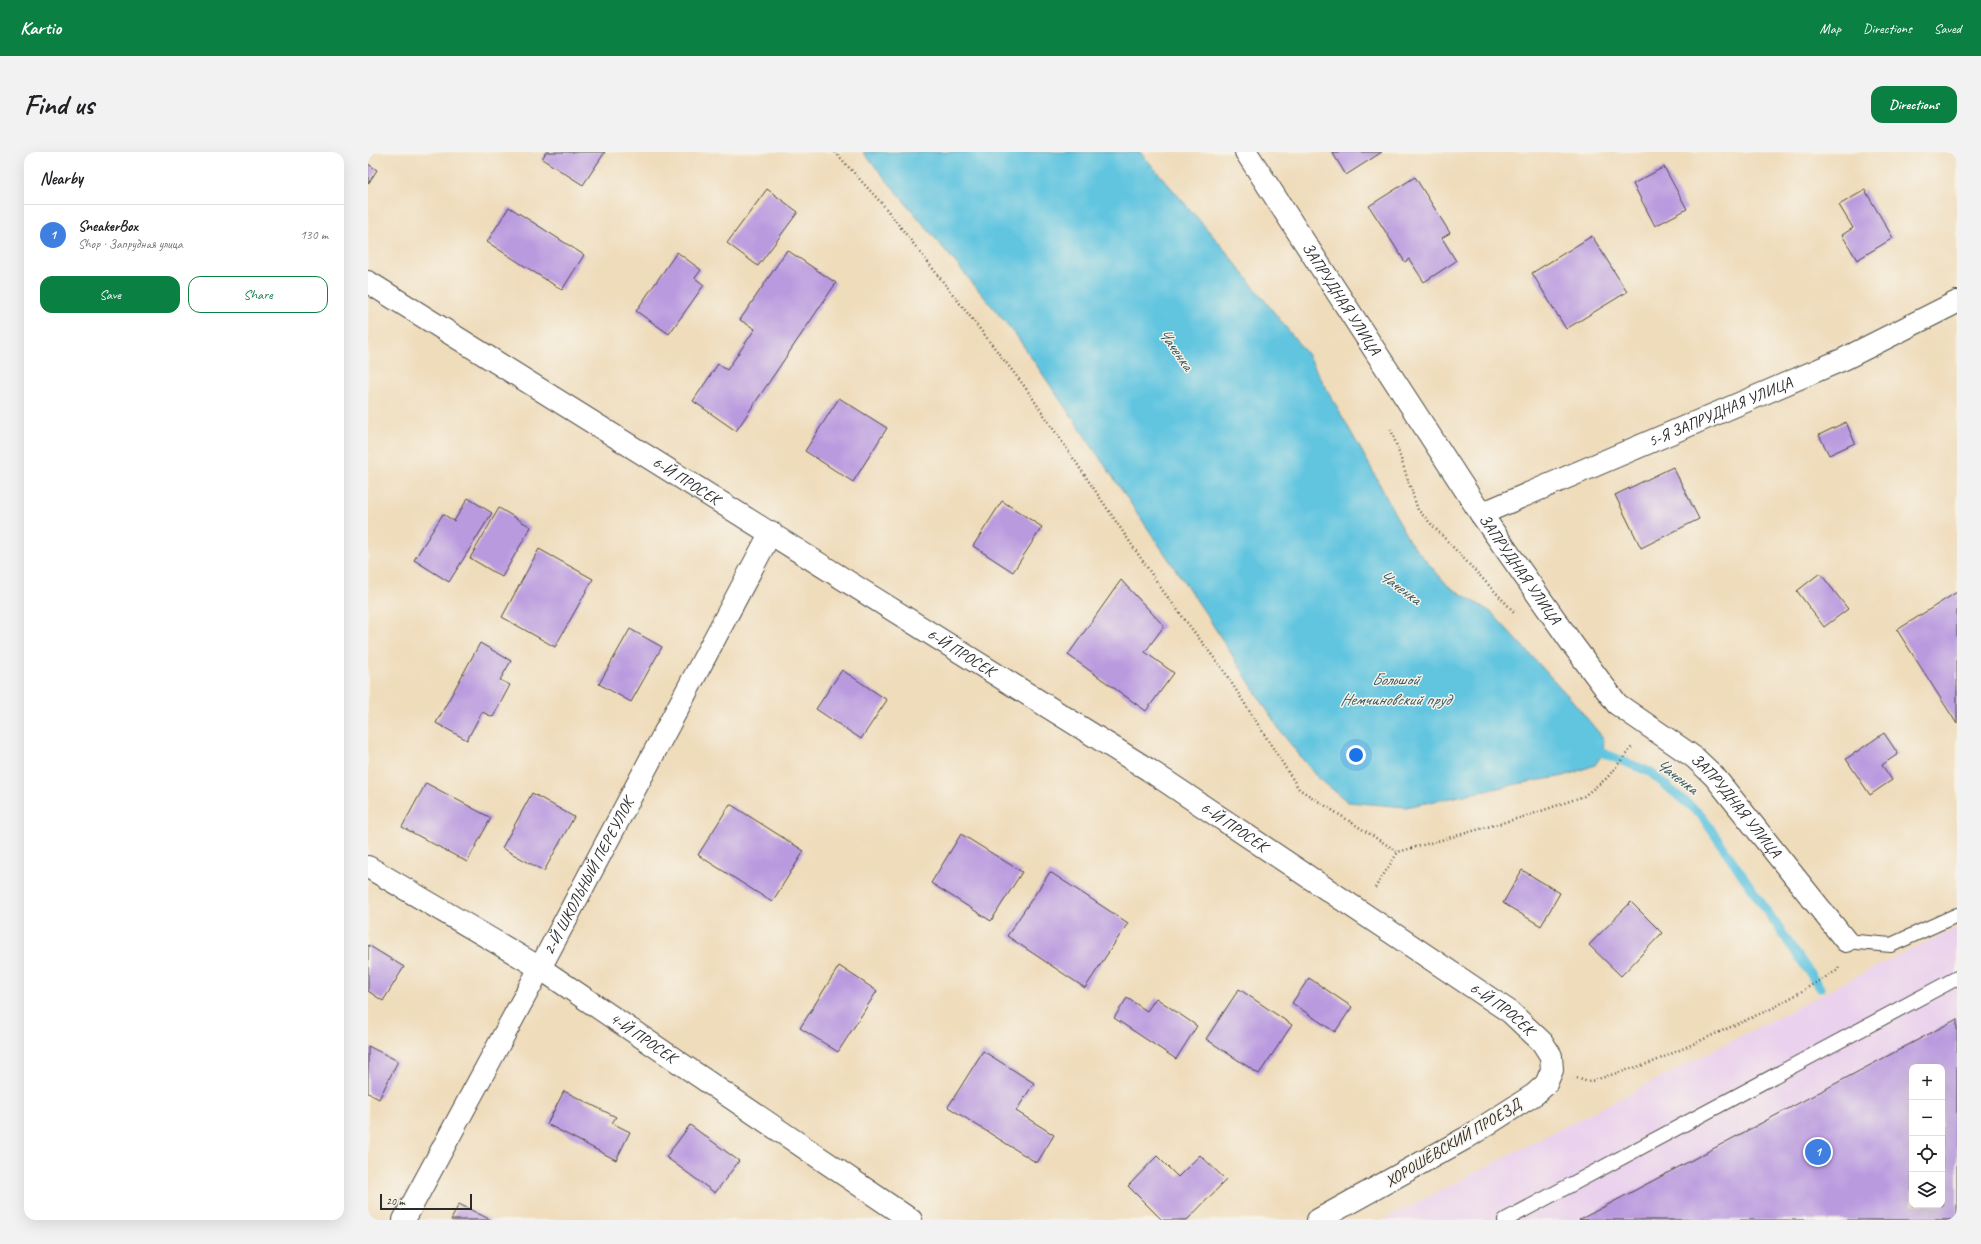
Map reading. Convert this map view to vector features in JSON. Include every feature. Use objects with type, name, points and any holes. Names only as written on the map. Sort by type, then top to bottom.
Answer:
[{"type":"street","name":"ЗАПРУДНАЯ УЛИЦА","points":[[1246,152],[1480,514],[1617,704],[1695,758],[1714,776],[1846,941]]},
{"type":"street","name":"6-Й ПРОСЕК","points":[[368,282],[771,532],[1149,770],[1510,1012],[1542,1042],[1551,1056],[1552,1070]]},
{"type":"street","name":"5-Я ЗАПРУДНАЯ УЛИЦА","points":[[1480,514],[1844,359],[1957,302]]},
{"type":"street","name":"2-Й ШКОЛЬНЫЙ ПЕРЕУЛОК","points":[[404,1220],[540,968],[771,532]]},
{"type":"street","name":"4-Й ПРОСЕК","points":[[368,867],[540,968],[911,1220]]},
{"type":"street","name":"ХОРОШЁВСКИЙ ПРОЕЗД","points":[[1318,1220],[1466,1138],[1535,1094],[1546,1084],[1552,1070]]},
{"type":"lane","points":[[1846,941],[1891,945],[1957,915]]},
{"type":"lane","points":[[1505,1220],[1957,978]]},
{"type":"path","points":[[835,152],[884,206],[1025,387],[1163,591],[1224,671],[1298,789],[1398,852]]},
{"type":"path","points":[[1360,911],[1398,852],[1530,815],[1584,796],[1606,778],[1649,726]]},
{"type":"path","points":[[1552,1070],[1588,1082],[1653,1062],[1793,997],[1836,971]]},
{"type":"shaded area","points":[[1957,928],[1957,1220],[1383,1220],[1879,965]]},
{"type":"water","name":"Большой Немчиновский пруд","points":[[863,152],[1140,152],[1220,244],[1307,354],[1370,466],[1409,541],[1448,586],[1491,612],[1571,699],[1604,739],[1603,753],[1595,765],[1564,776],[1406,807],[1348,802],[1316,776],[1281,732],[1206,614],[1016,335]]},
{"type":"building","points":[[546,152],[605,152],[583,185],[542,159]]},
{"type":"building","points":[[1332,152],[1382,152],[1346,175]]},
{"type":"building","points":[[368,164],[377,170],[368,184]]},
{"type":"building","points":[[1664,167],[1687,209],[1655,226],[1633,184]]},
{"type":"building","points":[[1415,177],[1450,233],[1442,238],[1456,261],[1424,282],[1409,259],[1405,262],[1369,206]]},
{"type":"building","points":[[767,189],[798,212],[758,266],[727,243]]},
{"type":"building","points":[[1865,190],[1893,238],[1857,260],[1842,235],[1853,228],[1839,205]]},
{"type":"building","points":[[509,207],[584,255],[562,290],[487,242]]},
{"type":"building","points":[[1592,236],[1627,292],[1566,329],[1532,273]]},
{"type":"building","points":[[787,250],[836,283],[736,431],[693,401],[718,364],[727,370],[755,329],[740,320]]},
{"type":"building","points":[[677,252],[701,270],[695,278],[704,285],[669,334],[636,311]]},
{"type":"building","points":[[839,398],[887,428],[853,482],[805,451]]},
{"type":"building","points":[[1846,422],[1855,443],[1829,455],[1819,435]]},
{"type":"building","points":[[1673,467],[1699,519],[1641,548],[1615,495]]},
{"type":"building","points":[[468,498],[492,513],[449,582],[414,560],[443,514],[454,521]]},
{"type":"building","points":[[1002,501],[1042,527],[1013,572],[973,546]]},
{"type":"building","points":[[499,508],[531,527],[502,577],[470,558]]},
{"type":"building","points":[[539,549],[593,579],[555,647],[502,617]]},
{"type":"building","points":[[1820,573],[1848,609],[1824,627],[1797,591]]},
{"type":"building","points":[[1121,580],[1164,626],[1145,652],[1174,673],[1146,711],[1068,655]]},
{"type":"building","points":[[1957,592],[1957,724],[1897,630]]},
{"type":"building","points":[[630,629],[662,647],[631,702],[599,684]]},
{"type":"building","points":[[480,643],[511,661],[500,680],[510,685],[493,717],[482,712],[467,740],[436,723]]},
{"type":"building","points":[[842,670],[887,700],[861,739],[816,709]]},
{"type":"building","points":[[1884,733],[1898,754],[1882,765],[1892,780],[1870,795],[1846,759]]},
{"type":"building","points":[[426,783],[491,818],[467,862],[402,827]]},
{"type":"building","points":[[532,793],[574,817],[544,871],[502,848]]},
{"type":"building","points":[[730,804],[804,851],[772,902],[698,855]]},
{"type":"building","points":[[961,834],[1022,872],[991,921],[931,883]]},
{"type":"building","points":[[1522,870],[1560,893],[1541,926],[1503,903]]},
{"type":"building","points":[[1050,872],[1128,923],[1085,988],[1007,936]]},
{"type":"building","points":[[1631,902],[1662,933],[1621,976],[1589,945]]},
{"type":"building","points":[[368,945],[404,967],[383,1001],[368,991]]},
{"type":"building","points":[[839,966],[877,991],[838,1052],[800,1028]]},
{"type":"building","points":[[1309,978],[1352,1007],[1335,1032],[1292,1003]]},
{"type":"building","points":[[1239,989],[1292,1025],[1259,1074],[1206,1039]]},
{"type":"building","points":[[1127,998],[1147,1011],[1156,998],[1197,1026],[1176,1059],[1114,1018]]},
{"type":"building","points":[[1957,1019],[1957,1220],[1579,1220]]},
{"type":"building","points":[[368,1046],[398,1061],[379,1099],[368,1093]]},
{"type":"building","points":[[983,1051],[1034,1083],[1016,1111],[1054,1135],[1037,1163],[948,1107]]},
{"type":"building","points":[[564,1091],[616,1117],[612,1123],[630,1132],[616,1160],[547,1124]]},
{"type":"building","points":[[690,1125],[739,1161],[715,1193],[666,1157]]},
{"type":"building","points":[[1200,1155],[1226,1180],[1187,1220],[1162,1220],[1128,1186],[1157,1156],[1178,1177]]},
{"type":"building","points":[[459,1204],[491,1220],[451,1220]]},
{"type":"waterway","name":"Чаченка","points":[[1594,747],[1603,753],[1650,772],[1701,815],[1820,988]]},
{"type":"place","name":"SneakerBox","points":[[1818,1152]]}]
